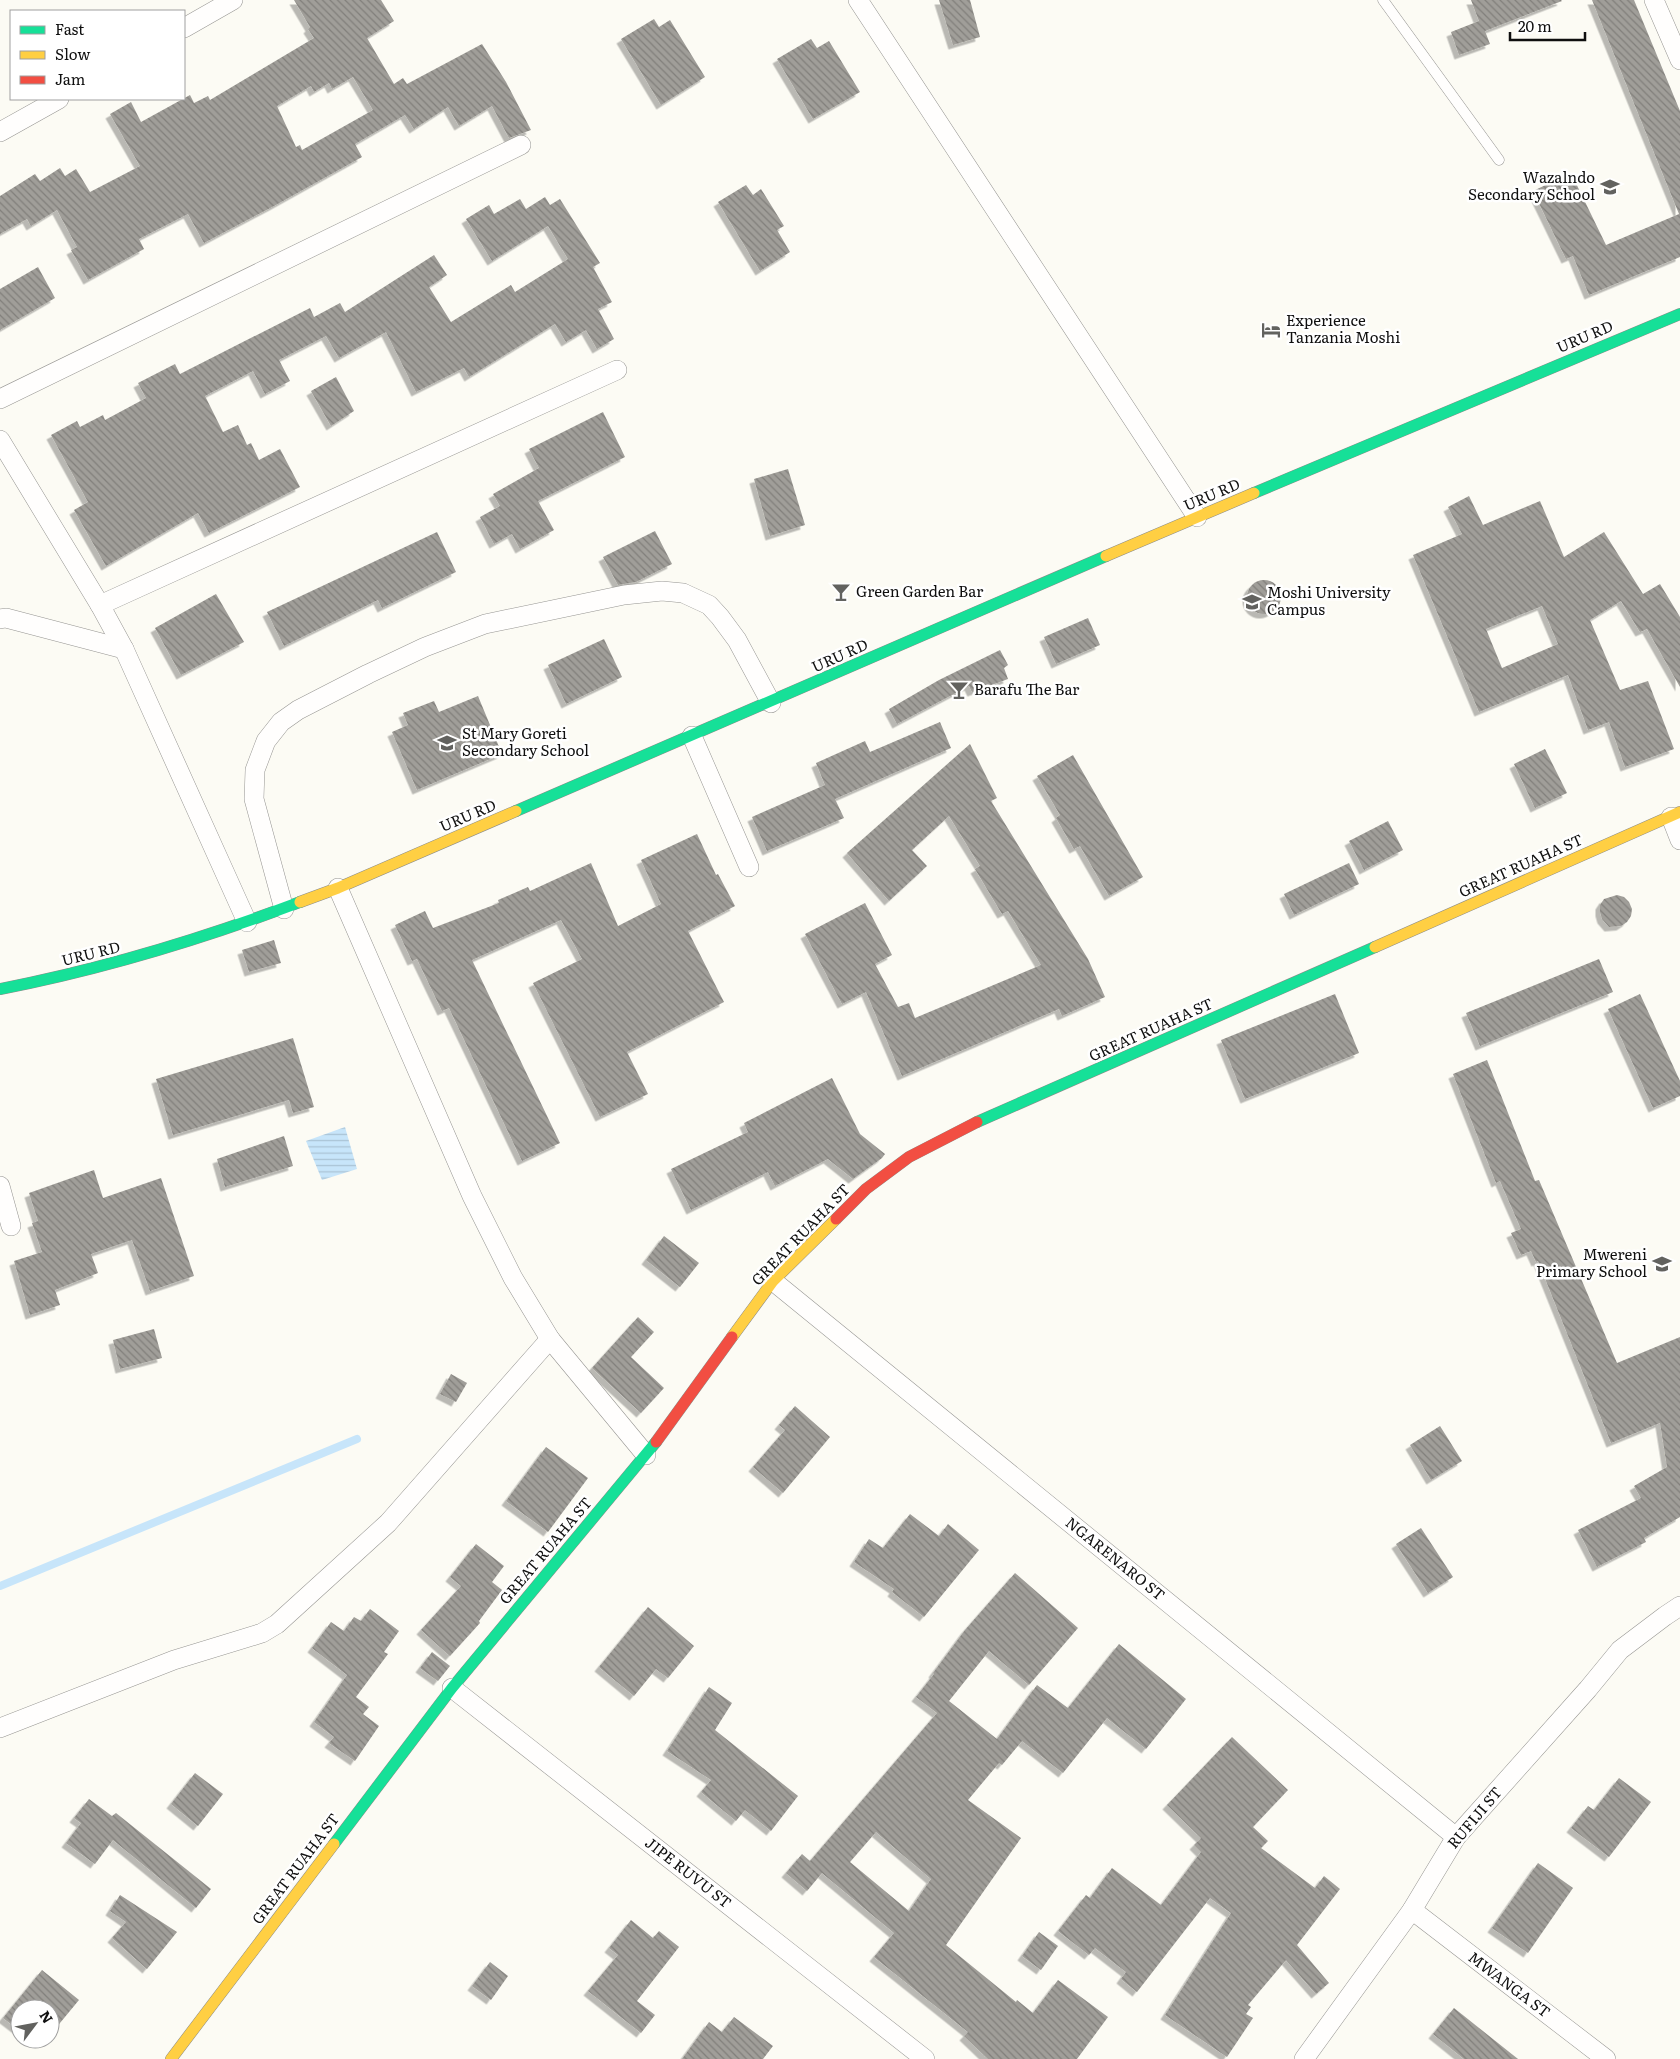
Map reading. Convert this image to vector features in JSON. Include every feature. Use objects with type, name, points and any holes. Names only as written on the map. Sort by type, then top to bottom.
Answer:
[{"type":"street","points":[[185,27],[233,0]]},
{"type":"street","points":[[858,0],[1197,518]]},
{"type":"street","points":[[1654,0],[1680,60]]},
{"type":"street","points":[[0,132],[57,100]]},
{"type":"street","points":[[0,399],[521,145]]},
{"type":"street","name":"URU RD","points":[[0,989],[92,970],[247,922],[338,888],[1197,518],[1680,314]]},
{"type":"street","points":[[100,605],[618,370]]},
{"type":"street","points":[[0,440],[100,605],[124,649],[247,922]]},
{"type":"street","points":[[284,909],[254,799],[255,770],[266,741],[281,722],[298,710],[425,647],[485,624],[624,595],[662,591],[683,593],[709,605],[720,617],[737,640],[771,703]]},
{"type":"street","points":[[0,619],[6,618],[124,649]]},
{"type":"street","points":[[692,736],[749,867]]},
{"type":"street","points":[[1675,814],[1680,840]]},
{"type":"street","name":"GREAT RUAHA ST","points":[[171,2059],[452,1688],[646,1455],[773,1281],[866,1189],[909,1157],[988,1118],[1675,814]]},
{"type":"street","points":[[338,888],[472,1196],[513,1278],[550,1339],[646,1455]]},
{"type":"street","points":[[0,1186],[11,1226]]},
{"type":"street","name":"NGARENARO ST","points":[[773,1281],[1456,1837]]},
{"type":"street","points":[[0,1728],[174,1660],[262,1633],[278,1624],[388,1523],[550,1339]]},
{"type":"street","name":"RUFIJI ST","points":[[1304,2059],[1412,1910],[1456,1837],[1588,1689],[1620,1650],[1680,1606]]},
{"type":"street","name":"JIPE RUVU ST","points":[[452,1688],[925,2059]]},
{"type":"street","name":"MWANGA ST","points":[[1412,1910],[1606,2059]]},
{"type":"lane","points":[[1383,0],[1499,160]]},
{"type":"water","points":[[345,1127],[357,1169],[322,1180],[306,1141]]},
{"type":"building","points":[[294,0],[381,0],[394,21],[367,38],[394,84],[403,78],[407,84],[482,44],[506,82],[531,130],[509,138],[492,106],[459,126],[448,107],[414,129],[405,115],[355,144],[362,157],[204,243],[188,214],[139,239],[144,249],[88,280],[71,250],[77,247],[57,210],[31,226],[27,219],[0,234],[0,196],[35,174],[40,181],[60,168],[65,176],[76,169],[90,192],[140,166],[110,114],[131,102],[141,122],[181,100],[185,100],[185,98],[190,95],[194,103],[208,96],[210,100],[314,38],[308,29],[310,27]],"holes":[[[353,77],[373,110],[302,150],[300,145],[296,147],[277,106],[311,86],[314,92],[329,83],[332,89]]]},
{"type":"building","points":[[939,0],[970,0],[980,37],[953,45]]},
{"type":"building","points":[[1471,0],[1562,1],[1485,31],[1490,44],[1459,55],[1451,32],[1479,21]]},
{"type":"building","points":[[1592,0],[1634,0],[1680,111],[1680,257],[1589,295],[1573,256],[1566,259],[1533,191],[1571,173],[1606,245],[1679,214]]},
{"type":"building","points":[[654,19],[659,27],[670,20],[705,77],[661,105],[621,39]]},
{"type":"building","points":[[811,39],[817,48],[829,41],[860,92],[813,119],[777,59]]},
{"type":"building","points":[[746,185],[753,195],[761,189],[784,226],[777,230],[790,252],[760,271],[718,202]]},
{"type":"building","points":[[545,197],[550,205],[560,199],[600,263],[593,267],[612,302],[598,309],[614,339],[597,349],[586,330],[566,342],[555,324],[469,377],[464,368],[416,392],[386,332],[339,358],[326,336],[279,360],[290,381],[265,394],[253,371],[205,396],[223,432],[238,425],[247,445],[251,443],[259,460],[280,449],[300,487],[209,533],[198,513],[106,566],[74,510],[88,502],[51,435],[77,421],[80,427],[103,415],[105,420],[146,398],[138,383],[175,364],[180,374],[310,308],[314,317],[340,303],[345,312],[434,255],[447,275],[429,287],[451,322],[511,285],[515,292],[568,259],[548,226],[492,261],[466,219],[489,205],[494,214],[520,199],[526,209]]},
{"type":"building","points":[[38,267],[55,298],[0,330],[0,289]]},
{"type":"building","points":[[336,377],[354,411],[331,426],[311,391]]},
{"type":"building","points":[[603,412],[625,457],[538,501],[554,530],[520,549],[512,534],[494,544],[480,517],[500,506],[493,494],[539,468],[529,449]]},
{"type":"building","points":[[788,469],[805,525],[770,536],[754,479]]},
{"type":"building","points":[[1469,496],[1483,525],[1540,501],[1564,557],[1604,532],[1643,594],[1660,584],[1680,617],[1680,687],[1647,629],[1640,632],[1621,601],[1590,620],[1620,690],[1648,681],[1674,749],[1625,767],[1609,722],[1588,730],[1568,675],[1479,712],[1413,555],[1462,534],[1448,507]],"holes":[[[1542,606],[1558,644],[1502,668],[1486,629]]]},
{"type":"building","points":[[655,531],[672,564],[636,582],[618,585],[603,557]]},
{"type":"building","points":[[437,532],[456,572],[382,608],[378,600],[284,646],[267,612]]},
{"type":"building","points":[[1264,580],[1276,585],[1281,597],[1276,609],[1264,614],[1252,609],[1247,597],[1252,585]]},
{"type":"building","points":[[216,594],[244,642],[181,675],[155,628]]},
{"type":"building","points":[[1088,618],[1100,645],[1056,664],[1044,637]]},
{"type":"building","points":[[604,639],[622,677],[566,704],[548,665]]},
{"type":"building","points":[[1000,650],[1008,665],[1004,668],[1008,679],[972,692],[969,686],[897,724],[889,709],[939,680]]},
{"type":"building","name":"St Mary Goreti Secondary School","points":[[478,696],[502,754],[417,790],[392,732],[408,725],[403,713],[434,701],[439,712]]},
{"type":"building","points":[[940,722],[951,748],[835,799],[844,818],[767,851],[752,817],[825,785],[816,763],[865,741],[870,752]]},
{"type":"building","points":[[970,744],[997,798],[991,801],[1088,959],[1105,997],[1062,1016],[1059,1009],[902,1076],[866,992],[842,1004],[805,934],[865,903],[892,955],[875,964],[898,1007],[909,1003],[915,1018],[1041,965],[1008,911],[1002,914],[975,869],[980,866],[949,816],[912,850],[927,866],[889,901],[847,853]]},
{"type":"building","points":[[1545,749],[1567,793],[1535,808],[1514,764]]},
{"type":"building","points":[[1073,755],[1143,877],[1109,896],[1080,846],[1074,849],[1056,818],[1060,815],[1037,776]]},
{"type":"building","points":[[1388,821],[1403,850],[1364,870],[1349,841]]},
{"type":"building","points":[[697,834],[716,875],[718,874],[735,906],[688,931],[724,1002],[627,1052],[648,1094],[600,1117],[533,983],[582,959],[561,920],[472,960],[560,1143],[522,1161],[449,1008],[442,1011],[417,959],[412,961],[395,925],[425,911],[433,928],[499,903],[498,900],[528,887],[530,891],[591,863],[618,926],[661,904],[641,860]]},
{"type":"building","points":[[1349,863],[1359,884],[1294,915],[1284,894]]},
{"type":"building","points":[[1617,895],[1624,897],[1629,902],[1632,909],[1631,916],[1621,926],[1609,927],[1602,919],[1600,905],[1604,899]]},
{"type":"building","points":[[274,940],[281,963],[249,972],[242,950]]},
{"type":"building","points":[[1599,959],[1613,992],[1480,1046],[1466,1013]]},
{"type":"building","points":[[1335,994],[1359,1053],[1245,1099],[1221,1040]]},
{"type":"building","points":[[1640,994],[1680,1081],[1680,1096],[1653,1108],[1608,1009]]},
{"type":"building","points":[[293,1038],[314,1107],[293,1113],[289,1100],[173,1135],[156,1079]]},
{"type":"building","points":[[1487,1060],[1535,1181],[1539,1180],[1617,1363],[1680,1337],[1680,1517],[1644,1538],[1646,1542],[1597,1567],[1578,1530],[1641,1498],[1634,1486],[1667,1467],[1660,1423],[1611,1443],[1538,1261],[1536,1262],[1531,1251],[1521,1255],[1511,1233],[1521,1229],[1500,1181],[1496,1183],[1453,1074]]},
{"type":"building","points":[[832,1078],[860,1134],[885,1154],[882,1158],[853,1179],[828,1159],[775,1186],[768,1172],[691,1210],[671,1169],[748,1132],[744,1123]]},
{"type":"building","points":[[284,1136],[293,1166],[225,1187],[217,1159]]},
{"type":"building","points":[[94,1170],[103,1198],[161,1178],[194,1276],[150,1291],[132,1240],[91,1254],[98,1273],[55,1290],[60,1305],[30,1315],[14,1261],[42,1252],[32,1223],[38,1221],[29,1193]]},
{"type":"building","points":[[664,1236],[699,1263],[680,1287],[646,1260]]},
{"type":"building","points":[[638,1317],[654,1332],[631,1357],[664,1388],[641,1413],[592,1368]]},
{"type":"building","points":[[154,1329],[162,1358],[120,1369],[113,1340]]},
{"type":"building","points":[[451,1374],[467,1383],[456,1402],[440,1394]]},
{"type":"building","points":[[795,1406],[830,1437],[783,1493],[753,1467],[785,1430],[779,1425]]},
{"type":"building","points":[[1440,1426],[1462,1461],[1431,1480],[1410,1445]]},
{"type":"building","points":[[546,1447],[588,1478],[548,1532],[506,1501]]},
{"type":"building","points":[[910,1514],[939,1536],[948,1524],[979,1550],[924,1617],[892,1592],[894,1589],[854,1562],[869,1539],[883,1548]]},
{"type":"building","points":[[1421,1528],[1453,1577],[1428,1593],[1396,1544]]},
{"type":"building","points":[[476,1544],[504,1566],[492,1582],[502,1590],[479,1621],[480,1623],[450,1656],[421,1630],[461,1586],[450,1577]]},
{"type":"building","points":[[1015,1573],[1078,1628],[1029,1685],[989,1651],[949,1701],[997,1739],[1037,1685],[1068,1708],[1119,1644],[1186,1699],[1146,1749],[1107,1718],[1063,1773],[1022,1741],[1002,1765],[999,1763],[968,1800],[1021,1838],[946,1945],[1016,2002],[1017,2000],[1033,2013],[1058,1980],[1108,2017],[1077,2059],[988,2059],[964,2036],[968,2032],[874,1957],[894,1933],[822,1873],[807,1891],[786,1873],[802,1854],[810,1861],[937,1713],[916,1697],[965,1630]],"holes":[[[876,1832],[931,1879],[909,1911],[850,1862]]]},
{"type":"building","points":[[648,1607],[694,1646],[668,1678],[656,1669],[634,1696],[599,1667]]},
{"type":"building","points":[[370,1609],[399,1631],[384,1652],[388,1654],[356,1697],[369,1707],[363,1714],[379,1726],[355,1761],[329,1743],[334,1737],[314,1722],[347,1675],[312,1648],[331,1622],[344,1631],[354,1617],[361,1621]]},
{"type":"building","points":[[432,1652],[450,1666],[438,1681],[420,1668]]},
{"type":"building","points":[[709,1687],[732,1703],[715,1730],[798,1796],[771,1831],[745,1810],[736,1821],[701,1792],[711,1780],[667,1751]]},
{"type":"building","points":[[1232,1737],[1288,1790],[1253,1827],[1268,1841],[1261,1848],[1315,1888],[1324,1876],[1340,1889],[1297,1945],[1329,1983],[1316,1994],[1286,1960],[1248,2005],[1251,2007],[1246,2014],[1253,2018],[1227,2057],[1165,2015],[1231,1913],[1210,1898],[1137,1992],[1121,1979],[1126,1972],[1095,1948],[1089,1955],[1058,1931],[1086,1895],[1090,1898],[1112,1868],[1161,1905],[1201,1852],[1194,1845],[1201,1838],[1167,1805]]},
{"type":"building","points":[[195,1773],[223,1794],[198,1826],[171,1804]]},
{"type":"building","points":[[1619,1778],[1651,1802],[1609,1857],[1571,1828],[1588,1806],[1594,1810]]},
{"type":"building","points":[[89,1799],[112,1816],[116,1813],[211,1889],[196,1908],[113,1840],[95,1864],[66,1843],[81,1823],[74,1818]]},
{"type":"building","points":[[1538,1863],[1573,1888],[1528,1953],[1492,1928]]},
{"type":"building","points":[[120,1895],[177,1932],[147,1969],[112,1938],[126,1922],[110,1911]]},
{"type":"building","points":[[631,1920],[653,1938],[659,1931],[679,1947],[637,2001],[655,2015],[641,2033],[588,1991],[618,1955],[609,1948]]},
{"type":"building","points":[[1039,1932],[1058,1946],[1041,1970],[1022,1956]]},
{"type":"building","points":[[490,1962],[508,1976],[491,2000],[472,1986]]},
{"type":"building","points":[[42,1970],[79,2000],[60,2023],[60,1999],[18,1999]]},
{"type":"building","points":[[1454,2008],[1518,2059],[1464,2059],[1433,2034]]},
{"type":"building","points":[[10,2009],[10,2023],[3,2018]]},
{"type":"building","points":[[734,2017],[773,2046],[763,2059],[682,2059],[709,2022],[722,2032]]},
{"type":"waterway","points":[[0,1586],[357,1439]]},
{"type":"traffic: fast","points":[[1254,493],[1680,314]]},
{"type":"traffic: fast","points":[[516,811],[1106,556]]},
{"type":"traffic: fast","points":[[0,989],[77,972],[152,952],[300,902]]},
{"type":"traffic: fast","points":[[977,1122],[1375,947]]},
{"type":"traffic: fast","points":[[334,1844],[452,1688],[656,1442]]},
{"type":"traffic: slow","points":[[1106,556],[1254,493]]},
{"type":"traffic: slow","points":[[300,902],[338,888],[516,811]]},
{"type":"traffic: slow","points":[[1375,947],[1680,812]]},
{"type":"traffic: slow","points":[[732,1337],[773,1281],[836,1219]]},
{"type":"traffic: slow","points":[[171,2059],[334,1844]]},
{"type":"traffic: jam","points":[[836,1219],[866,1189],[909,1157],[977,1122]]},
{"type":"traffic: jam","points":[[656,1442],[732,1337]]},
{"type":"place","name":"Wazalndo Secondary School","points":[[1610,187]]},
{"type":"place","name":"Experience Tanzania Moshi","points":[[1271,330]]},
{"type":"place","name":"Green Garden Bar","points":[[841,592]]},
{"type":"place","name":"Moshi University Campus","points":[[1252,602]]},
{"type":"place","name":"Barafu The Bar","points":[[959,690]]},
{"type":"place","name":"St Mary Goreti Secondary School","points":[[447,743]]},
{"type":"place","name":"Mwereni Primary School","points":[[1662,1264]]}]
